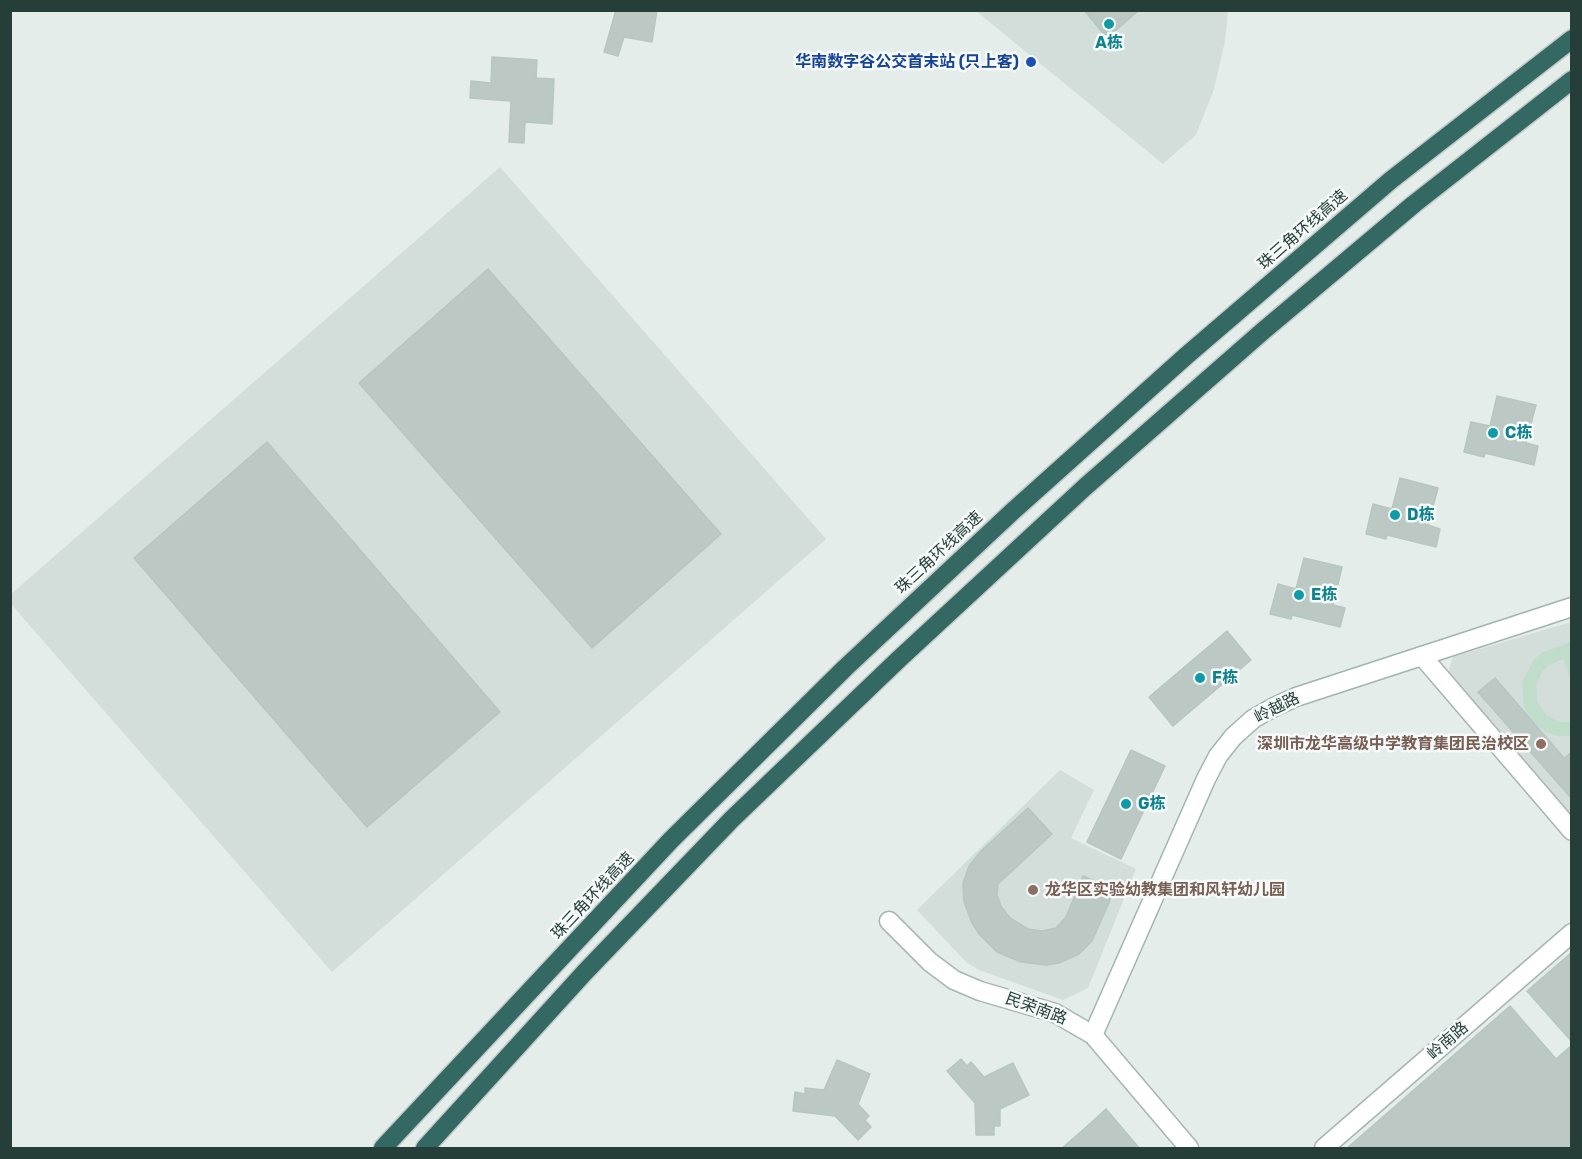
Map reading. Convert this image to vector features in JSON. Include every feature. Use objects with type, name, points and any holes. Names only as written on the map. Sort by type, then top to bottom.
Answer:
[{"type":"highway","name":"珠三角环线高速","points":[[384,1149],[671,840],[845,668],[1013,511],[1186,356],[1391,180],[1572,39]]},
{"type":"highway","points":[[425,1149],[585,972],[732,819],[932,628],[1085,487],[1263,331],[1414,204],[1572,80]]},
{"type":"street","name":"岭越路","points":[[1093,1035],[1206,779],[1218,756],[1233,737],[1253,719],[1274,706],[1296,697],[1572,607]]},
{"type":"street","points":[[1422,656],[1572,831]]},
{"type":"street","name":"民荣南路","points":[[889,921],[930,962],[954,980],[980,991],[1055,1013],[1093,1035],[1189,1149]]},
{"type":"street","name":"岭南路","points":[[1324,1149],[1572,933]]},
{"type":"shaded area","points":[[976,11],[1228,11],[1225,41],[1214,89],[1196,135],[1163,164]]},
{"type":"shaded area","points":[[500,167],[826,539],[332,972],[11,604],[10,595]]},
{"type":"shaded area","name":"深圳市龙华高级中学教育集团民治校区","points":[[1571,622],[1571,816],[1448,673],[1453,657]]},
{"type":"shaded area","name":"龙华区实验幼教集团和风轩幼儿园","points":[[1060,770],[1094,790],[1071,838],[1136,869],[1088,988],[1063,1000],[979,970],[966,962],[917,910]]},
{"type":"green space","points":[[1571,642],[1571,681],[1564,659],[1543,670],[1536,685],[1537,701],[1546,715],[1561,722],[1571,722],[1571,736],[1558,736],[1547,732],[1529,716],[1524,706],[1522,682],[1533,661],[1541,653]]},
{"type":"building","points":[[616,10],[657,10],[652,42],[624,37],[618,56],[604,52]]},
{"type":"building","name":"A栋","points":[[1084,10],[1139,10],[1107,38]]},
{"type":"building","points":[[492,57],[537,60],[536,78],[554,79],[552,124],[525,122],[524,143],[509,142],[511,101],[470,98],[471,81],[491,83]]},
{"type":"building","points":[[488,269],[721,534],[592,648],[359,383]]},
{"type":"building","name":"C栋","points":[[1497,396],[1536,405],[1526,443],[1538,446],[1534,465],[1485,453],[1484,457],[1464,452],[1471,422],[1490,426]]},
{"type":"building","points":[[267,442],[500,712],[367,827],[134,558]]},
{"type":"building","name":"D栋","points":[[1400,478],[1438,488],[1428,525],[1440,529],[1436,547],[1387,535],[1386,539],[1366,534],[1373,504],[1392,509]]},
{"type":"building","name":"E栋","points":[[1304,558],[1342,567],[1333,605],[1345,608],[1340,627],[1292,615],[1291,619],[1270,614],[1278,584],[1296,589]]},
{"type":"building","name":"F栋","points":[[1227,631],[1251,660],[1173,726],[1149,697]]},
{"type":"building","points":[[1495,678],[1564,758],[1572,752],[1572,799],[1478,692]]},
{"type":"building","name":"G栋","points":[[1131,750],[1165,766],[1121,859],[1087,842]]},
{"type":"building","points":[[1028,808],[1052,834],[998,884],[997,895],[1001,906],[1010,918],[1028,929],[1042,931],[1056,928],[1066,917],[1083,876],[1115,889],[1092,941],[1079,954],[1059,963],[1046,965],[1021,962],[997,952],[979,934],[964,902],[963,883],[969,866],[981,851]]},
{"type":"building","points":[[1572,952],[1572,1042],[1527,991]]},
{"type":"building","points":[[1510,1006],[1556,1059],[1572,1045],[1572,1149],[1346,1149]]},
{"type":"building","points":[[961,1059],[967,1066],[971,1062],[984,1077],[1013,1063],[1029,1095],[1000,1109],[1000,1126],[994,1126],[994,1135],[976,1135],[975,1103],[947,1071]]},
{"type":"building","points":[[837,1060],[870,1074],[858,1104],[869,1116],[865,1120],[871,1127],[858,1140],[835,1116],[793,1111],[795,1092],[805,1094],[805,1088],[824,1090]]},
{"type":"building","points":[[1106,1109],[1140,1149],[1061,1149],[1084,1129]]},
{"type":"place","name":"A栋","points":[[1109,24]]},
{"type":"place","name":"华南数字谷公交首末站 (只上客)","points":[[1031,62]]},
{"type":"place","name":"C栋","points":[[1493,433]]},
{"type":"place","name":"D栋","points":[[1395,515]]},
{"type":"place","name":"E栋","points":[[1299,595]]},
{"type":"place","name":"F栋","points":[[1200,678]]},
{"type":"place","name":"深圳市龙华高级中学教育集团民治校区","points":[[1541,744]]},
{"type":"place","name":"G栋","points":[[1126,804]]},
{"type":"place","name":"龙华区实验幼教集团和风轩幼儿园","points":[[1033,890]]}]
